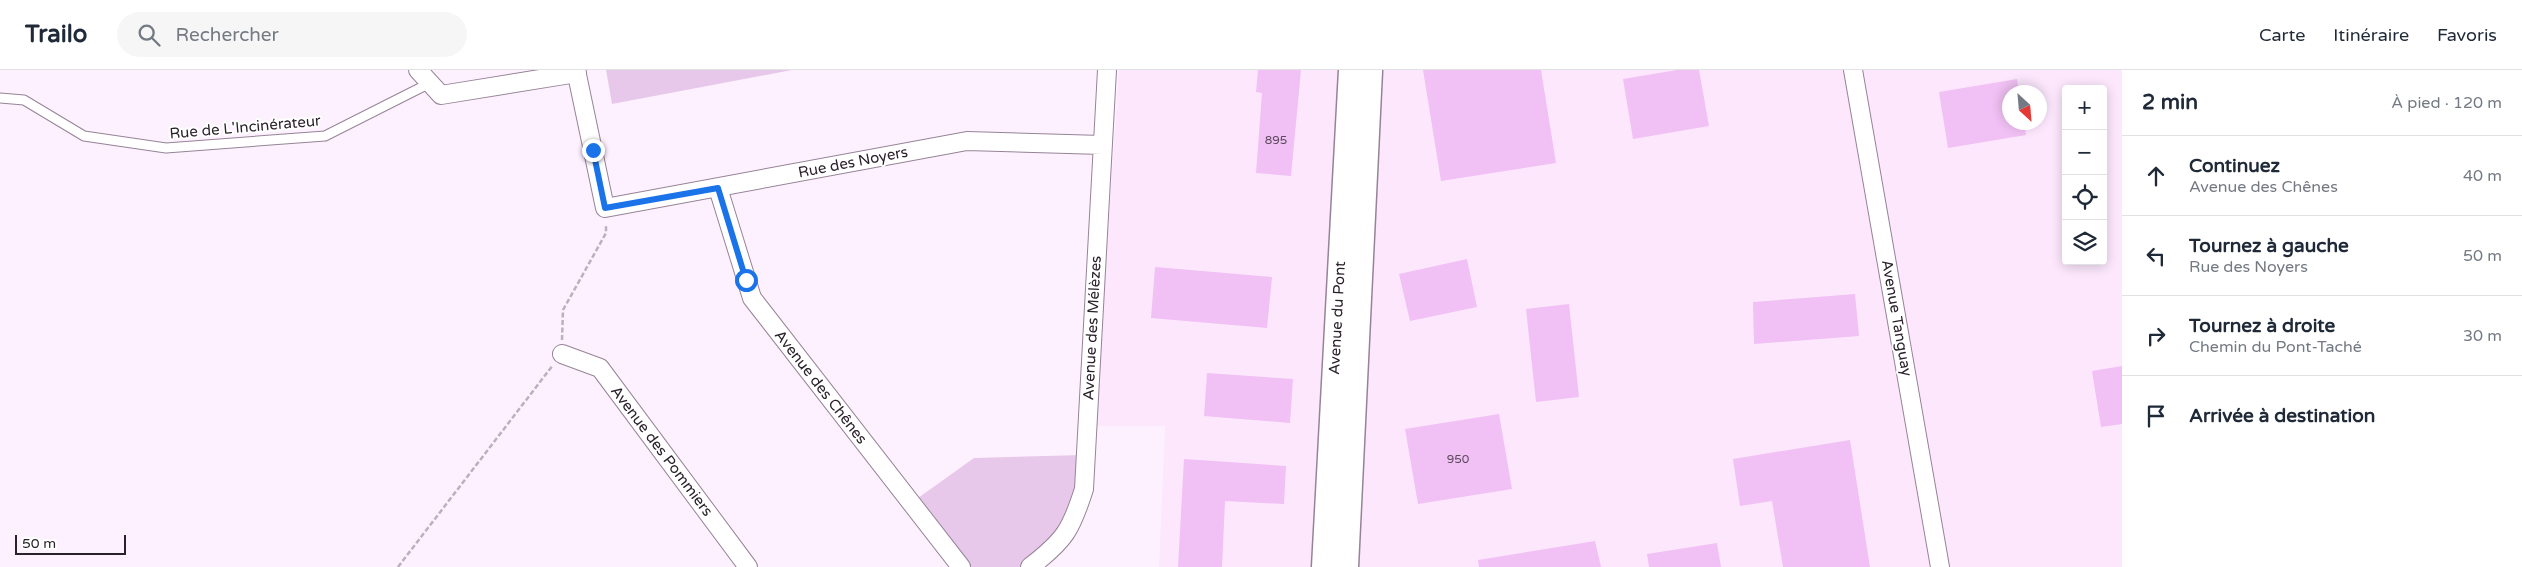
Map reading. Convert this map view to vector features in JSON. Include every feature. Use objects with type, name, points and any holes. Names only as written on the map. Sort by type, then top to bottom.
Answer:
[{"type":"main road","name":"Avenue du Pont","points":[[1325,567],[1352,70]]},
{"type":"main road","name":"Avenue du Pont","points":[[1345,567],[1370,70]]},
{"type":"street","name":"Avenue des Mélèzes","points":[[1030,567],[1055,547],[1073,525],[1084,489],[1107,70]]},
{"type":"street","name":"Avenue Tanguay","points":[[1853,70],[1940,567]]},
{"type":"street","points":[[424,76],[441,95],[576,72],[605,208]]},
{"type":"street","name":"Rue des Noyers","points":[[605,208],[968,140],[1102,145]]},
{"type":"street","name":"Avenue des Chênes","points":[[718,188],[752,298],[961,567]]},
{"type":"street","name":"Avenue des Pommiers","points":[[562,354],[600,368],[748,567]]},
{"type":"lane","name":"Rue de L'Incinérateur","points":[[0,98],[24,100],[84,136],[166,148],[325,136],[424,76]]},
{"type":"path","points":[[398,567],[562,354],[563,310],[606,233],[605,208]]},
{"type":"shaded area","points":[[606,70],[792,70],[612,104]]},
{"type":"shaded area","points":[[1119,70],[2122,70],[2122,567],[1159,567],[1165,426],[1095,426]]},
{"type":"shaded area","points":[[1083,455],[1073,525],[1029,567],[963,567],[911,503],[974,458]]},
{"type":"building","points":[[1258,70],[1301,70],[1291,176],[1256,173],[1262,93],[1256,92]]},
{"type":"building","points":[[1423,70],[1541,70],[1556,163],[1441,181]]},
{"type":"building","points":[[1677,70],[1699,70],[1709,126],[1633,139],[1623,79]]},
{"type":"building","points":[[2017,79],[2018,85],[2002,85],[2002,130],[2025,130],[2026,135],[1948,148],[1939,92]]},
{"type":"building","points":[[1467,259],[1477,307],[1410,321],[1399,274]]},
{"type":"building","points":[[1155,267],[1272,277],[1267,328],[1151,318]]},
{"type":"building","points":[[1855,294],[1859,336],[1754,344],[1753,302]]},
{"type":"building","points":[[1569,304],[1579,397],[1536,402],[1526,309]]},
{"type":"building","points":[[2122,366],[2122,424],[2101,427],[2092,371]]},
{"type":"building","points":[[1207,373],[1293,379],[1290,423],[1204,416]]},
{"type":"building","points":[[1499,414],[1512,489],[1418,504],[1405,429]]},
{"type":"building","points":[[1850,440],[1870,567],[1783,567],[1772,501],[1740,506],[1733,459]]},
{"type":"building","points":[[1184,459],[1286,466],[1284,504],[1225,501],[1222,567],[1178,567]]},
{"type":"building","points":[[1595,541],[1601,567],[1479,567],[1478,560]]},
{"type":"building","points":[[1717,543],[1721,567],[1649,567],[1647,554]]},
{"type":"route","points":[[593,150],[605,208],[718,188],[746,280]]}]
